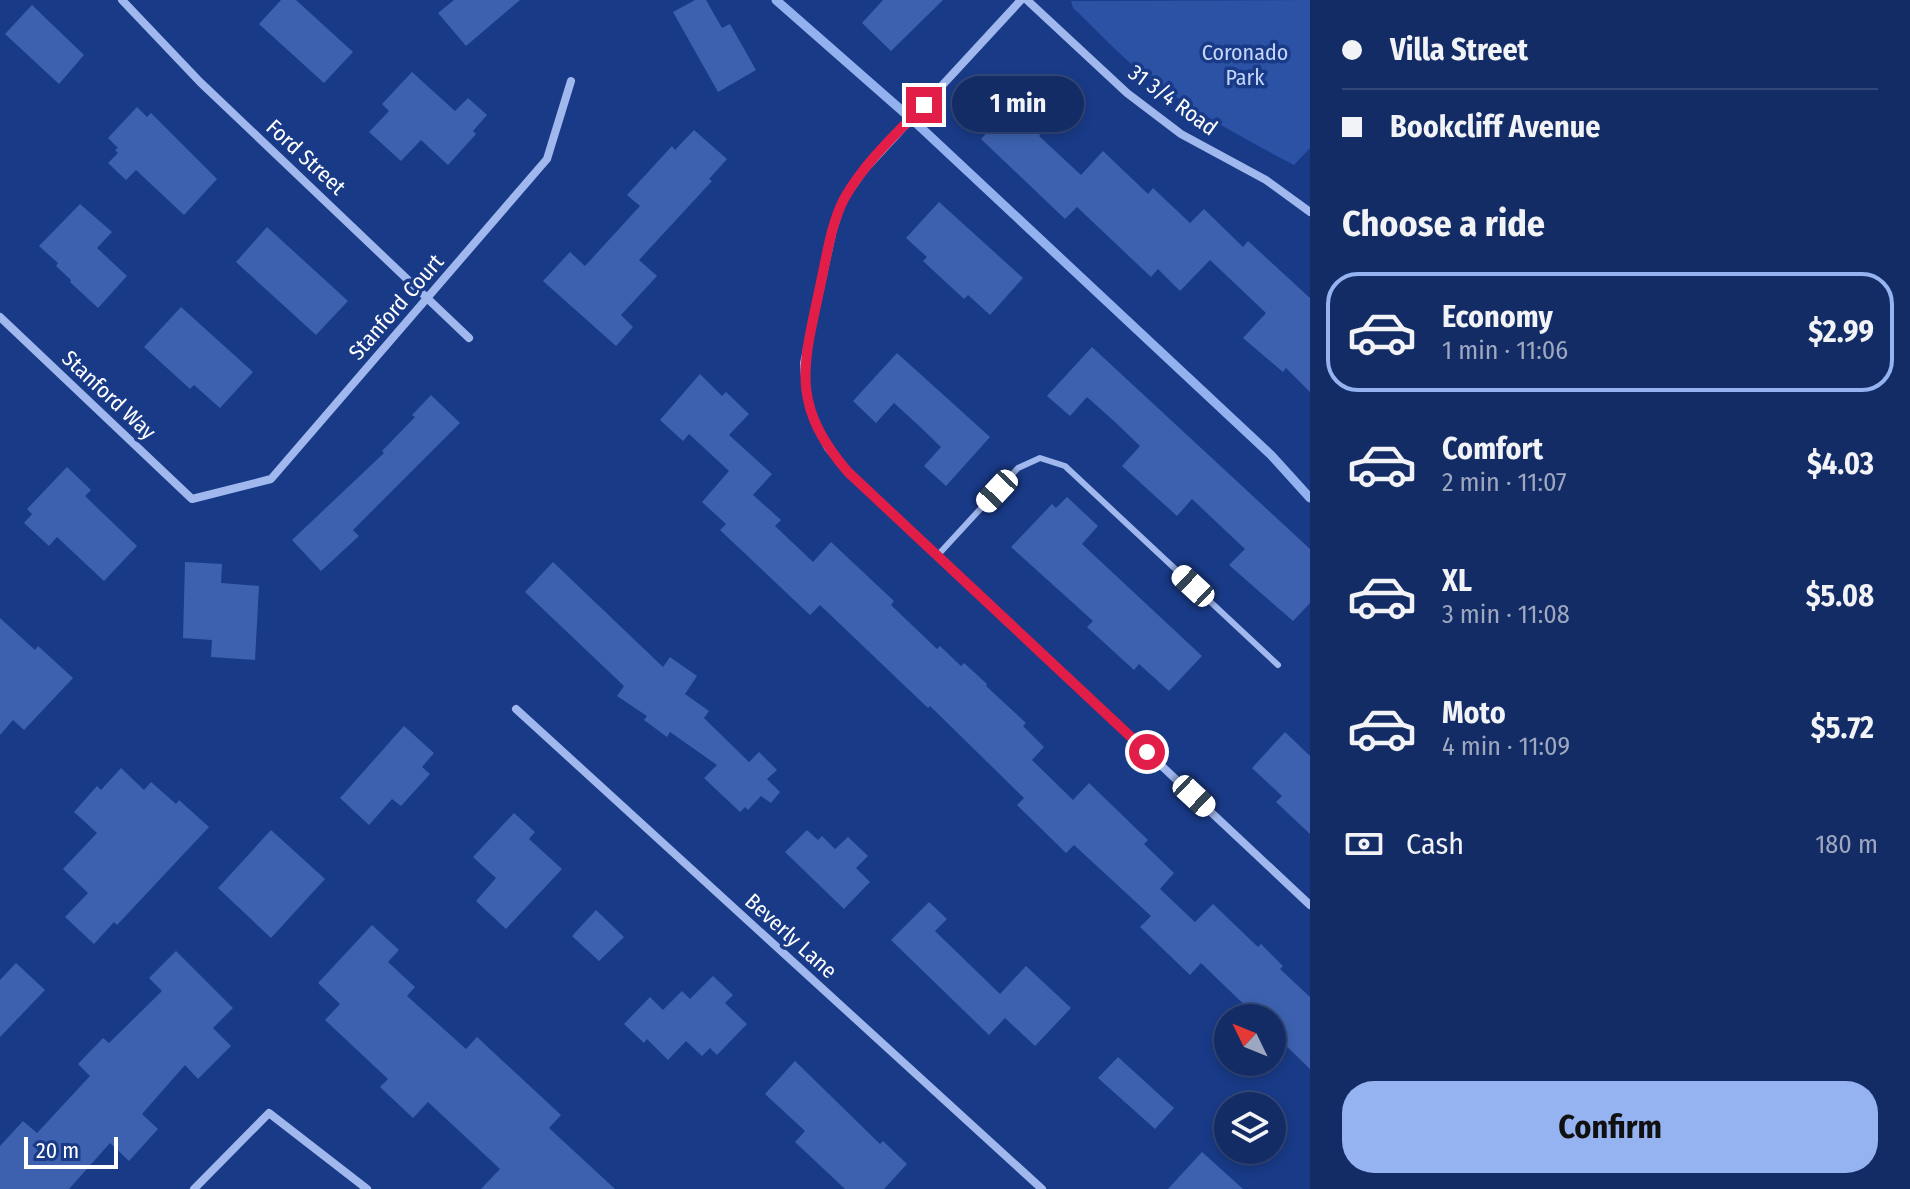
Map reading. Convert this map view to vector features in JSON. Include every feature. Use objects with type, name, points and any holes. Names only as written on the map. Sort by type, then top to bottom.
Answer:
[{"type":"street","name":"Ford Street","points":[[122,0],[200,82],[469,338]]},
{"type":"street","name":"31 3/4 Road","points":[[1024,0],[1127,93],[1181,134],[1266,180],[1310,212]]},
{"type":"street","points":[[1024,0],[864,170],[843,200],[833,229],[804,363],[806,391],[814,421],[828,448],[848,472],[1310,905]]},
{"type":"street","name":"Stanford Court","points":[[192,499],[271,479],[547,159],[571,81]]},
{"type":"street","name":"Stanford Way","points":[[0,317],[192,499]]},
{"type":"street","name":"Beverly Lane","points":[[516,709],[1042,1189]]},
{"type":"street","points":[[194,1189],[269,1113],[367,1189]]},
{"type":"lane","points":[[937,556],[1018,468],[1040,458],[1065,466],[1278,665]]},
{"type":"green space","name":"Coronado Park","points":[[1310,0],[1310,148],[1294,165],[1216,122],[1141,72],[1073,8],[1071,1]]},
{"type":"building","points":[[281,0],[296,0],[353,52],[324,83],[259,24]]},
{"type":"building","points":[[454,0],[520,0],[466,46],[438,13]]},
{"type":"building","points":[[695,0],[706,0],[722,28],[730,24],[756,70],[718,92],[673,12]]},
{"type":"building","points":[[883,0],[943,0],[891,51],[862,23]]},
{"type":"building","points":[[32,5],[84,55],[59,84],[5,34]]},
{"type":"building","points":[[412,72],[455,111],[468,98],[487,115],[473,131],[476,134],[448,165],[421,140],[401,161],[369,132],[389,111],[382,104]]},
{"type":"building","points":[[1031,85],[1061,112],[1039,136],[1081,175],[1103,151],[1148,194],[1153,188],[1190,223],[1204,209],[1243,247],[1248,241],[1310,298],[1310,392],[1286,368],[1283,372],[1243,338],[1266,313],[1210,260],[1180,291],[1158,269],[1151,277],[1077,207],[1065,219],[981,139]]},
{"type":"building","points":[[137,107],[147,117],[151,113],[217,179],[184,215],[136,170],[126,180],[108,163],[118,153],[115,150],[118,148],[108,138]]},
{"type":"building","points":[[694,130],[727,159],[709,179],[712,181],[639,260],[657,276],[621,315],[633,327],[616,346],[543,281],[570,252],[585,266],[640,206],[627,195],[672,146],[675,150]]},
{"type":"building","points":[[939,202],[1023,278],[990,315],[968,295],[964,299],[923,261],[927,257],[906,238]]},
{"type":"building","points":[[80,204],[112,232],[97,248],[127,276],[98,308],[39,246]]},
{"type":"building","points":[[267,227],[348,301],[316,335],[236,262]]},
{"type":"building","points":[[181,307],[253,372],[220,408],[194,385],[190,389],[144,347]]},
{"type":"building","points":[[1092,347],[1310,549],[1310,603],[1293,621],[1229,565],[1245,549],[1192,499],[1177,516],[1122,466],[1140,446],[1115,422],[1087,397],[1070,416],[1047,396]]},
{"type":"building","points":[[897,353],[990,437],[946,486],[924,466],[941,447],[917,424],[894,403],[876,423],[853,401]]},
{"type":"building","points":[[700,374],[722,396],[726,392],[749,414],[729,435],[772,474],[753,495],[781,520],[775,526],[813,562],[831,542],[894,601],[891,605],[937,649],[940,646],[961,666],[964,663],[1026,723],[1023,726],[1044,747],[1032,760],[1073,800],[1089,783],[1148,840],[1144,844],[1174,873],[1160,889],[1195,922],[1213,904],[1283,966],[1280,969],[1310,997],[1310,1069],[1286,1046],[1286,1004],[1243,1004],[1201,963],[1190,975],[1140,927],[1151,916],[1074,845],[1066,853],[1017,805],[1024,798],[930,706],[928,708],[820,605],[810,615],[720,530],[726,524],[702,502],[729,471],[689,434],[683,441],[660,420]]},
{"type":"building","points":[[431,395],[460,423],[353,530],[359,536],[321,571],[292,540],[384,453],[382,451],[415,417],[412,415]]},
{"type":"building","points":[[67,467],[91,490],[85,496],[137,546],[104,581],[57,537],[49,546],[24,523],[32,514],[27,509]]},
{"type":"building","points":[[1067,497],[1098,526],[1082,544],[1202,656],[1169,691],[1139,664],[1134,670],[1087,627],[1093,621],[1011,547],[1052,504],[1056,508]]},
{"type":"building","points":[[185,562],[222,564],[221,583],[259,586],[255,660],[211,657],[212,640],[183,638]]},
{"type":"building","points":[[553,562],[663,667],[670,657],[697,676],[685,694],[709,711],[704,718],[749,762],[759,752],[777,770],[767,779],[780,792],[771,803],[761,796],[748,810],[745,807],[740,812],[704,778],[717,765],[670,732],[667,737],[644,720],[647,716],[617,696],[624,686],[525,592]]},
{"type":"building","points":[[0,618],[35,650],[38,646],[73,678],[24,730],[13,720],[0,735]]},
{"type":"building","points":[[404,726],[434,753],[422,767],[430,774],[401,806],[392,799],[369,825],[340,798]]},
{"type":"building","points":[[1285,732],[1310,756],[1310,834],[1276,802],[1282,796],[1252,768]]},
{"type":"building","points":[[121,768],[144,790],[151,782],[176,804],[179,800],[209,827],[117,925],[114,922],[94,944],[65,917],[88,893],[63,869],[97,833],[74,812],[97,786],[101,790]]},
{"type":"building","points":[[514,813],[535,832],[529,839],[562,869],[506,929],[476,901],[496,878],[473,857]]},
{"type":"building","points":[[271,830],[325,879],[271,938],[218,888]]},
{"type":"building","points":[[807,830],[818,840],[822,836],[835,849],[848,837],[868,856],[856,868],[870,882],[844,909],[785,852]]},
{"type":"building","points":[[929,902],[947,919],[935,931],[1000,994],[1026,966],[1071,1008],[1035,1046],[1005,1018],[989,1035],[891,940]]},
{"type":"building","points":[[596,910],[624,937],[599,961],[572,936]]},
{"type":"building","points":[[372,925],[399,950],[388,962],[415,987],[407,996],[466,1049],[477,1037],[561,1115],[549,1128],[615,1189],[481,1189],[500,1169],[428,1102],[413,1118],[380,1087],[388,1079],[325,1020],[340,1004],[318,983]]},
{"type":"building","points":[[176,951],[233,1008],[213,1028],[231,1046],[198,1079],[185,1065],[142,1114],[158,1129],[129,1161],[110,1143],[69,1189],[0,1189],[0,1146],[23,1121],[37,1133],[90,1076],[78,1064],[103,1038],[109,1043],[162,991],[149,978]]},
{"type":"building","points":[[16,963],[45,990],[0,1037],[0,980]]},
{"type":"building","points":[[713,976],[733,995],[725,1003],[747,1024],[717,1055],[710,1048],[702,1056],[686,1041],[668,1060],[647,1039],[644,1043],[624,1024],[650,997],[663,1010],[682,991],[690,999]]},
{"type":"building","points":[[1118,1057],[1174,1108],[1155,1129],[1098,1078]]},
{"type":"building","points":[[795,1061],[880,1144],[883,1141],[907,1164],[884,1189],[845,1189],[795,1142],[805,1131],[765,1094]]},
{"type":"building","points":[[1202,1152],[1243,1189],[1168,1189]]},
{"type":"waterway","points":[[776,0],[916,123],[1271,455],[1310,498]]},
{"type":"route","points":[[924,105],[864,170],[843,200],[833,229],[804,363],[806,391],[814,421],[828,448],[848,472],[1147,752]]}]
